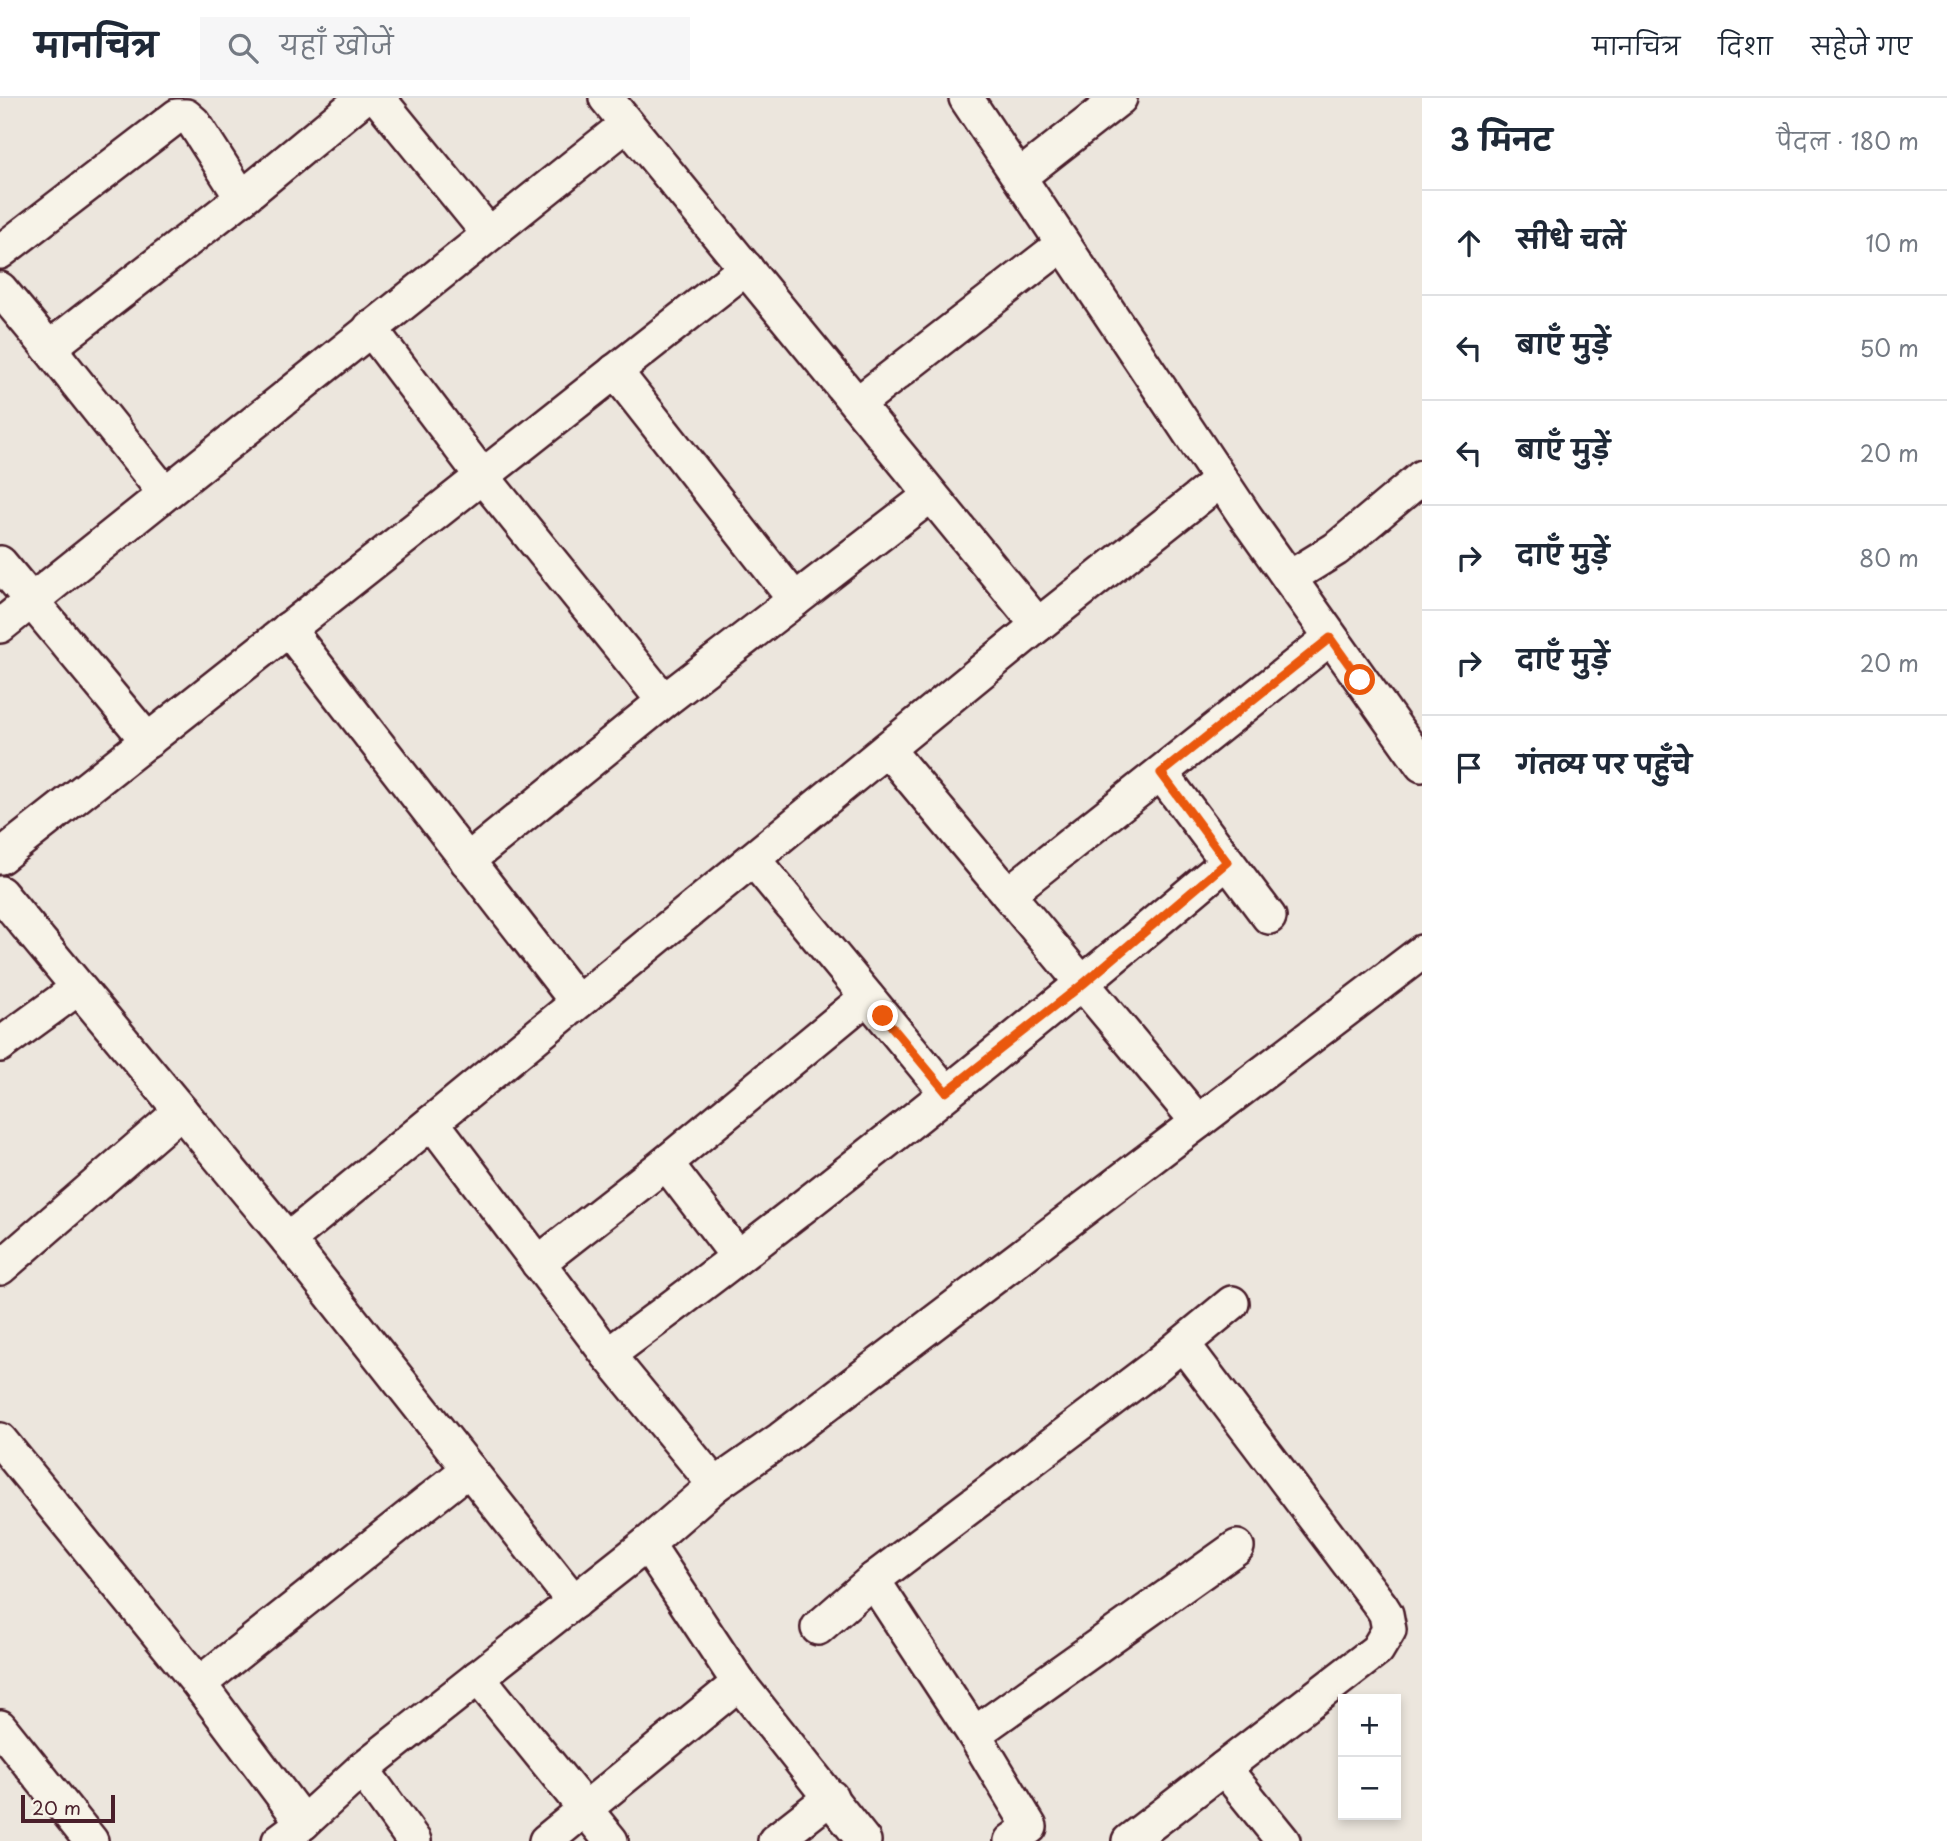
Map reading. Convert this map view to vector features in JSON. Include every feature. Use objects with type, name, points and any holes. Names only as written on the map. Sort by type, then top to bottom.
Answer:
[{"type":"street","points":[[49,348],[242,198],[363,98]]},
{"type":"street","points":[[378,98],[489,234]]},
{"type":"street","points":[[606,98],[1038,625]]},
{"type":"street","points":[[966,98],[1221,480],[1422,765]]},
{"type":"street","points":[[1019,177],[1120,98]]},
{"type":"street","points":[[0,252],[177,116],[186,116],[194,123],[242,198]]},
{"type":"street","points":[[0,626],[164,492],[627,124]]},
{"type":"street","points":[[857,404],[1063,244]]},
{"type":"street","points":[[0,858],[746,268]]},
{"type":"street","points":[[0,289],[164,492]]},
{"type":"street","points":[[370,328],[482,476],[664,701]]},
{"type":"street","points":[[615,371],[795,600]]},
{"type":"street","points":[[1289,578],[1336,549],[1422,477]]},
{"type":"street","points":[[288,1240],[1038,625],[1221,480]]},
{"type":"street","points":[[467,861],[664,701],[931,495]]},
{"type":"street","points":[[0,563],[148,741]]},
{"type":"street","points":[[288,629],[577,1002]]},
{"type":"street","points":[[1008,894],[1330,638]]},
{"type":"street","points":[[887,749],[1198,1122]]},
{"type":"street","points":[[1161,773],[1269,917]]},
{"type":"street","points":[[753,859],[946,1092]]},
{"type":"street","points":[[608,1355],[738,1257],[1083,984],[1227,862]]},
{"type":"street","points":[[0,893],[288,1240],[574,1602]]},
{"type":"street","points":[[0,1440],[199,1684],[291,1832],[362,1769],[647,1545],[715,1485],[781,1439],[1422,952]]},
{"type":"street","points":[[0,1045],[78,988]]},
{"type":"street","points":[[538,1263],[666,1163],[867,997]]},
{"type":"street","points":[[0,1268],[181,1111]]},
{"type":"street","points":[[432,1122],[608,1355],[715,1485]]},
{"type":"street","points":[[666,1163],[738,1257]]},
{"type":"street","points":[[818,1628],[873,1580],[1183,1344],[1232,1303]]},
{"type":"street","points":[[1129,1841],[1377,1650],[1389,1630],[1389,1622],[1381,1606],[1183,1344]]},
{"type":"street","points":[[199,1684],[469,1469]]},
{"type":"street","points":[[647,1545],[739,1683],[864,1841]]},
{"type":"street","points":[[974,1734],[1237,1547]]},
{"type":"street","points":[[873,1580],[974,1734],[1028,1836]]},
{"type":"street","points":[[478,1677],[611,1841]]},
{"type":"street","points":[[545,1841],[739,1683]]},
{"type":"street","points":[[0,1727],[91,1841]]},
{"type":"street","points":[[1224,1768],[1283,1841]]},
{"type":"street","points":[[362,1769],[414,1841]]},
{"type":"street","points":[[775,1841],[831,1797]]},
{"type":"route","points":[[883,1016],[946,1092],[1083,984],[1227,862],[1161,773],[1330,638],[1360,680]]}]
